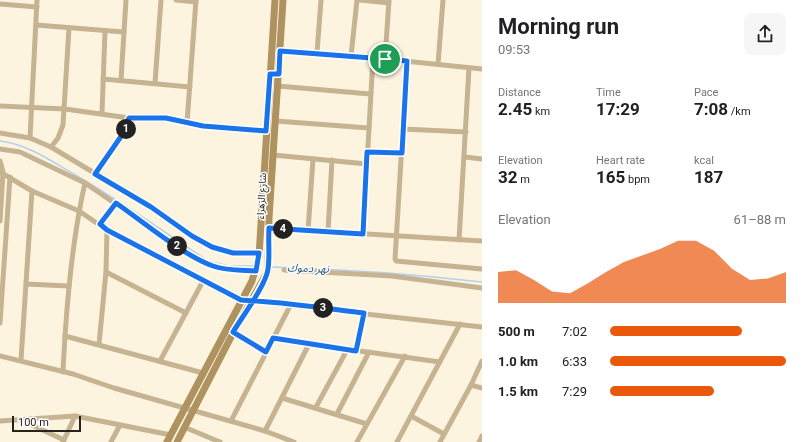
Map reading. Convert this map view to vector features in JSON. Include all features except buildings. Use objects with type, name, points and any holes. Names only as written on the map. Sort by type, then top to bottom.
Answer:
[{"type":"main road","name":"شارع الزهراء","points":[[169,439],[256,270],[259,255],[275,0]]},
{"type":"main road","name":"شارع الزهراء","points":[[176,442],[233,332],[268,271],[273,155],[283,0]]},
{"type":"main road","points":[[270,65],[279,66]]},
{"type":"main road","points":[[270,74],[279,74]]},
{"type":"street","points":[[30,138],[37,0]]},
{"type":"street","points":[[121,80],[126,0]]},
{"type":"street","points":[[155,83],[160,0]]},
{"type":"street","points":[[176,0],[196,1],[187,123]]},
{"type":"street","points":[[317,53],[321,0]]},
{"type":"street","points":[[351,56],[357,0]]},
{"type":"street","points":[[360,0],[389,2],[385,59]]},
{"type":"street","points":[[438,64],[443,0]]},
{"type":"street","points":[[0,4],[36,6]]},
{"type":"street","points":[[36,25],[124,32]]},
{"type":"street","points":[[51,147],[62,131],[65,109],[69,28]]},
{"type":"street","points":[[102,113],[105,31]]},
{"type":"street","points":[[280,51],[385,59],[482,69]]},
{"type":"street","points":[[363,234],[373,58]]},
{"type":"street","points":[[407,61],[396,261],[482,269]]},
{"type":"street","points":[[459,240],[466,132],[468,68]]},
{"type":"street","points":[[103,79],[190,87]]},
{"type":"street","points":[[278,86],[370,94]]},
{"type":"street","points":[[0,106],[65,109],[129,118],[166,118],[187,123],[266,131]]},
{"type":"street","points":[[95,174],[122,135],[129,118]]},
{"type":"street","points":[[276,121],[368,128]]},
{"type":"street","points":[[403,129],[466,132]]},
{"type":"street","points":[[0,133],[30,138],[51,147],[151,207],[192,236],[212,247],[233,253],[259,255]]},
{"type":"street","points":[[0,149],[15,151],[26,155],[85,183],[183,250],[212,266],[228,270],[256,270]]},
{"type":"street","points":[[367,152],[402,153]]},
{"type":"street","points":[[273,155],[367,164]]},
{"type":"street","points":[[464,157],[482,159]]},
{"type":"street","points":[[308,231],[313,159]]},
{"type":"street","points":[[328,232],[332,160]]},
{"type":"street","points":[[0,161],[2,172],[0,221]]},
{"type":"street","points":[[2,172],[32,191],[79,211],[107,230],[241,300],[291,304],[482,327]]},
{"type":"street","points":[[0,323],[10,177]]},
{"type":"street","points":[[63,372],[69,286],[79,211],[85,183]]},
{"type":"street","points":[[21,360],[32,191]]},
{"type":"street","points":[[100,224],[116,203]]},
{"type":"street","points":[[269,228],[482,241]]},
{"type":"street","points":[[99,344],[106,272],[107,230]]},
{"type":"street","points":[[284,270],[392,276],[482,288]]},
{"type":"street","points":[[106,272],[186,312]]},
{"type":"street","points":[[160,361],[203,281]]},
{"type":"street","points":[[26,284],[69,286]]},
{"type":"street","points":[[231,421],[291,304]]},
{"type":"street","points":[[356,351],[364,313]]},
{"type":"street","points":[[397,442],[460,324]]},
{"type":"street","points":[[233,332],[266,352]]},
{"type":"street","points":[[65,336],[203,373]]},
{"type":"street","points":[[273,338],[347,350],[405,356],[440,362]]},
{"type":"street","points":[[265,431],[309,344]]},
{"type":"street","points":[[316,407],[347,350]]},
{"type":"street","points":[[337,414],[370,352]]},
{"type":"street","points":[[0,356],[21,360],[185,407],[265,431],[294,442]]},
{"type":"street","points":[[357,442],[405,356]]},
{"type":"street","points":[[440,442],[471,385],[482,361]]},
{"type":"street","points":[[471,385],[482,388]]},
{"type":"street","points":[[282,398],[316,407],[367,424]]},
{"type":"street","points":[[0,421],[74,416],[120,424],[169,439]]},
{"type":"street","points":[[25,420],[63,441],[74,416]]},
{"type":"street","points":[[411,416],[444,434]]},
{"type":"street","points":[[111,442],[120,424]]},
{"type":"street","points":[[184,427],[220,442]]},
{"type":"street","points":[[479,442],[482,436]]},
{"type":"waterway","name":"نهر دموك","points":[[0,141],[19,145],[38,153],[124,205],[208,261],[229,266],[253,266]]},
{"type":"waterway","name":"نهر دموك","points":[[271,267],[376,272],[482,282]]},
{"type":"route","points":[[385,59],[280,51],[279,74],[270,74],[266,131],[203,126],[166,118],[129,118],[128,125],[122,135],[95,174],[151,207],[192,236],[212,247],[233,253],[259,253],[256,271],[228,270],[212,266],[192,256],[116,203],[100,224],[107,230],[241,300],[252,301],[291,304],[364,313],[356,351],[273,338],[266,352],[233,332],[252,301],[267,274],[269,228],[363,234],[367,152],[402,153],[407,61],[385,59]]}]
